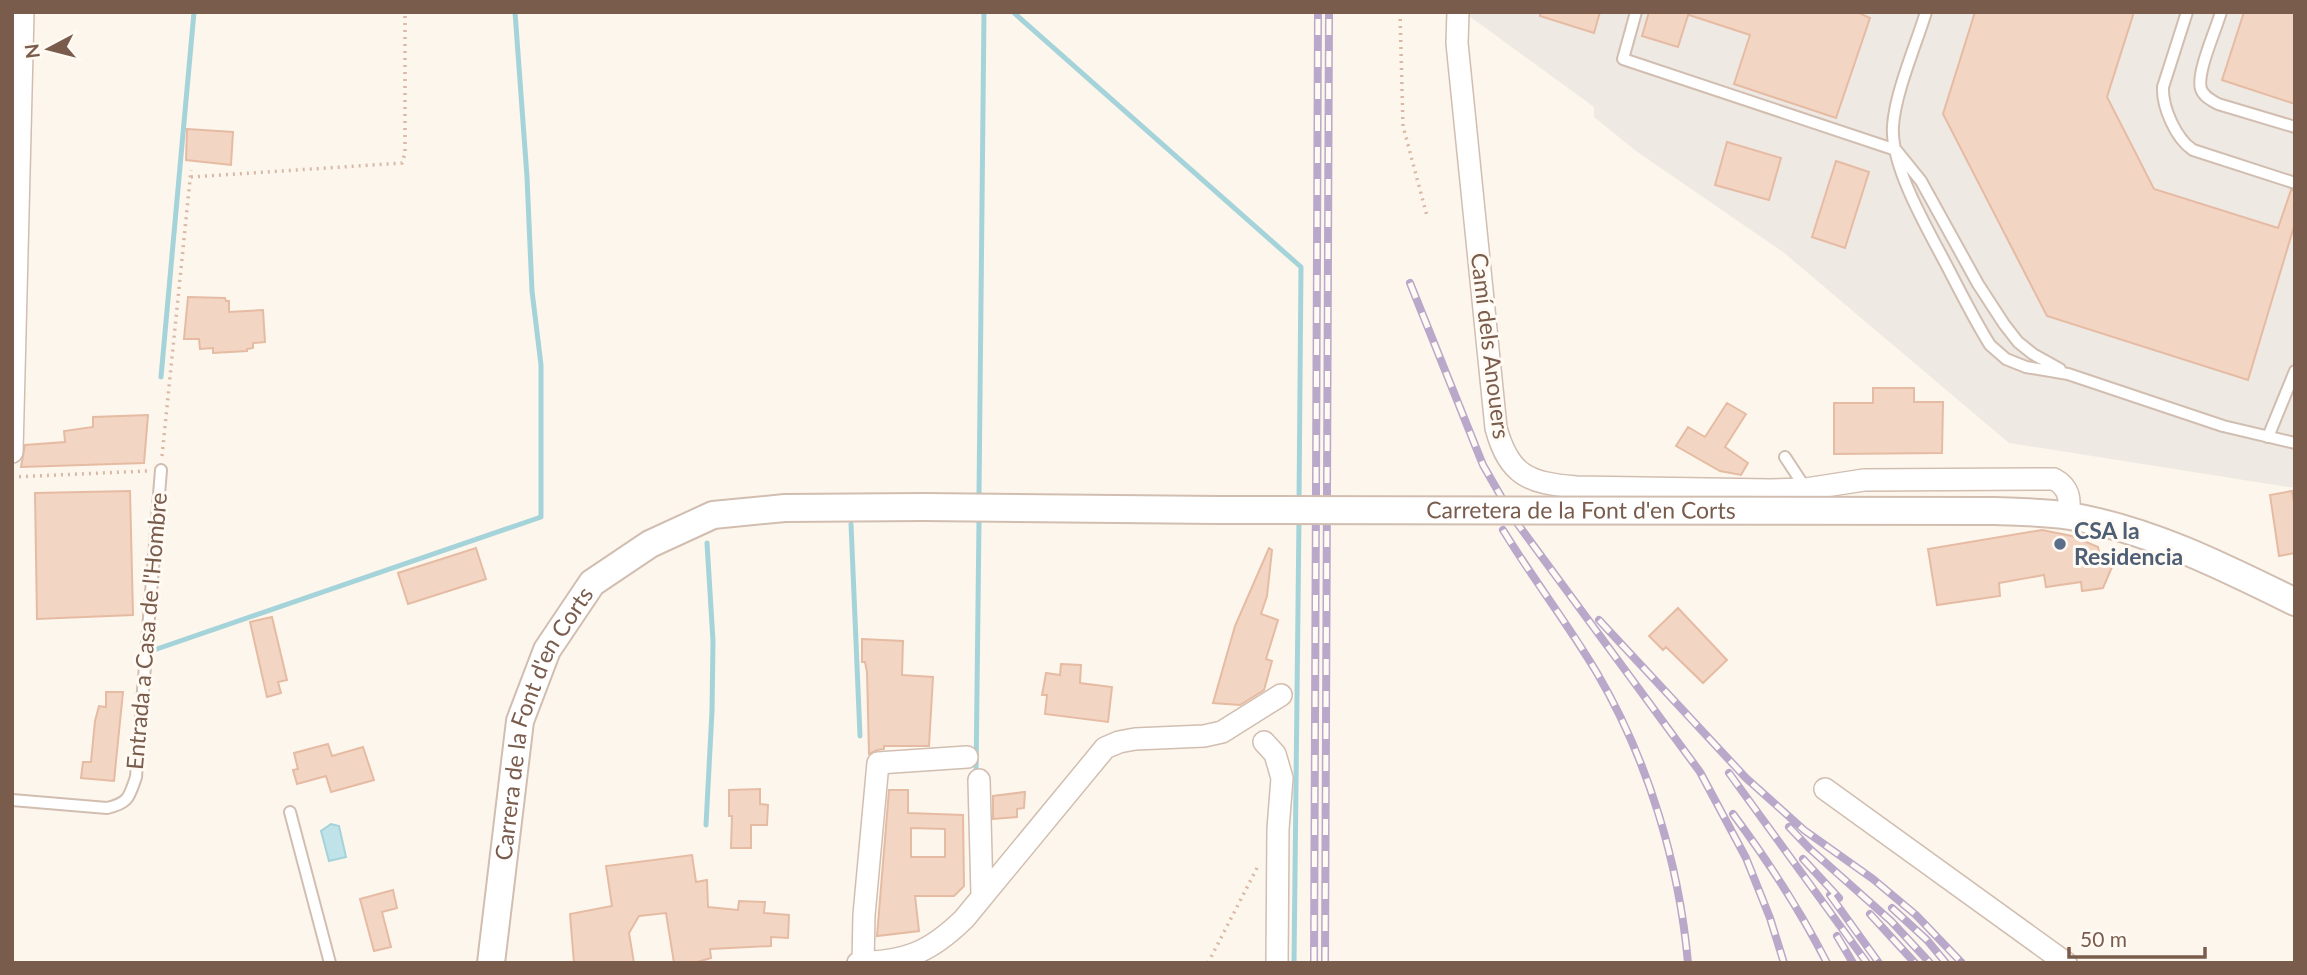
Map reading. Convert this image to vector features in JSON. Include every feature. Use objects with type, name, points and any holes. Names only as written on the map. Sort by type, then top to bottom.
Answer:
[{"type":"street","points":[[12,452],[16,153],[23,12]]},
{"type":"street","name":"Camí dels Anouers","points":[[1458,12],[1457,43],[1496,428],[1508,461],[1521,473],[1550,485],[1576,487],[1806,489],[1864,480],[2054,479],[2063,484],[2067,492],[2070,503],[2068,516]]},
{"type":"street","name":"Carretera de la Font d'en Corts","points":[[923,507],[1995,511],[2068,516],[2100,522],[2182,548],[2295,602]]},
{"type":"street","name":"Carrera de la Font d'en Corts","points":[[491,963],[520,721],[547,650],[592,583],[650,544],[713,515],[785,508],[923,507]]},
{"type":"street","name":"Carretera de la Font d'en Corts","points":[[2230,570],[2295,617]]},
{"type":"street","points":[[967,757],[878,763],[861,963],[906,957],[933,947],[964,919],[1105,748],[1135,739],[1204,736],[1222,732],[1281,695]]},
{"type":"street","points":[[1264,742],[1275,754],[1282,778],[1278,829],[1278,963]]},
{"type":"street","points":[[979,780],[982,895]]},
{"type":"street","points":[[1825,789],[2066,963]]},
{"type":"lane","points":[[1636,12],[1623,59],[1896,150],[1921,181],[1979,284],[2011,333],[2033,354],[2068,374]]},
{"type":"lane","points":[[1926,12],[1895,108],[1892,129],[1896,150],[1905,181],[1926,226],[1990,345],[2006,359],[2026,367],[2068,374],[2223,426],[2295,443]]},
{"type":"lane","points":[[2187,12],[2162,95],[2182,140],[2193,150],[2295,183]]},
{"type":"lane","points":[[2221,12],[2200,77],[2202,90],[2207,98],[2218,104],[2295,127]]},
{"type":"lane","points":[[2268,437],[2295,370]]},
{"type":"lane","points":[[2281,405],[2295,409]]},
{"type":"lane","points":[[1785,457],[1806,489]]},
{"type":"lane","name":"Entrada a Casa de l'Hombre","points":[[12,800],[107,808],[120,805],[129,799],[136,777],[161,470]]},
{"type":"lane","points":[[290,812],[330,963]]},
{"type":"path","points":[[191,177],[402,163],[405,153],[405,12]]},
{"type":"path","points":[[1400,12],[1403,126],[1427,216]]},
{"type":"path","points":[[12,477],[161,470],[191,170]]},
{"type":"path","points":[[1208,963],[1259,865]]},
{"type":"shaded area","points":[[2295,12],[2295,488],[2009,443],[1783,252],[1636,151],[1594,117],[1594,107],[1465,13]]},
{"type":"water","points":[[331,824],[339,826],[346,857],[329,861],[321,831]]},
{"type":"building","points":[[1540,12],[1600,12],[1594,33],[1540,16]]},
{"type":"building","points":[[1649,12],[1689,12],[1678,47],[1642,36]]},
{"type":"building","points":[[1689,12],[1857,12],[1870,18],[1836,118],[1734,84],[1750,35],[1689,15]]},
{"type":"building","points":[[1975,12],[2134,12],[2107,97],[2154,189],[2278,228],[2291,190],[2295,191],[2295,223],[2248,380],[2047,316],[1943,114]]},
{"type":"building","points":[[2244,12],[2295,12],[2295,104],[2222,80]]},
{"type":"building","points":[[187,129],[233,132],[231,165],[186,160]]},
{"type":"building","points":[[1727,142],[1781,158],[1769,200],[1715,185]]},
{"type":"building","points":[[1836,161],[1869,172],[1845,248],[1812,237]]},
{"type":"building","points":[[188,297],[225,298],[229,301],[229,312],[263,310],[265,342],[253,343],[253,348],[247,351],[213,353],[213,348],[200,349],[199,339],[184,339]]},
{"type":"building","points":[[1873,388],[1914,388],[1914,402],[1943,402],[1942,453],[1834,454],[1834,403],[1873,403]]},
{"type":"building","points":[[1727,403],[1746,414],[1725,447],[1748,463],[1741,475],[1720,471],[1676,446],[1688,427],[1705,437]]},
{"type":"building","points":[[148,415],[144,463],[21,467],[25,445],[65,442],[64,431],[93,427],[93,417]]},
{"type":"building","points":[[130,491],[133,615],[37,619],[35,493]]},
{"type":"building","points":[[2292,491],[2295,508],[2295,553],[2279,556],[2270,495]]},
{"type":"building","points":[[2042,530],[2072,536],[2098,547],[2101,562],[2115,560],[2103,588],[2082,591],[2081,582],[2046,587],[2044,575],[1999,583],[2000,596],[1937,605],[1928,549]]},
{"type":"building","points":[[476,548],[486,579],[408,604],[398,573]]},
{"type":"building","points":[[1269,548],[1272,550],[1267,596],[1261,614],[1278,620],[1266,659],[1272,661],[1264,690],[1240,705],[1213,703],[1235,626]]},
{"type":"building","points":[[1678,608],[1727,660],[1703,683],[1666,647],[1663,650],[1649,636]]},
{"type":"building","points":[[272,617],[287,680],[278,682],[281,693],[267,697],[250,622]]},
{"type":"building","points":[[862,639],[903,641],[902,675],[933,677],[929,746],[884,746],[884,749],[869,754],[867,672],[865,662],[862,662]]},
{"type":"building","points":[[1061,664],[1081,665],[1080,683],[1112,687],[1108,722],[1045,714],[1047,695],[1042,695],[1046,673],[1060,675]]},
{"type":"building","points":[[106,692],[123,692],[114,781],[81,778],[83,762],[91,762],[95,721],[99,706],[106,707]]},
{"type":"building","points":[[328,744],[332,756],[363,747],[374,780],[331,792],[326,776],[297,784],[293,770],[298,769],[294,753]]},
{"type":"building","points":[[760,789],[760,804],[768,805],[767,825],[751,825],[751,848],[731,848],[732,816],[729,816],[729,790]]},
{"type":"building","points":[[889,790],[908,790],[908,813],[963,815],[964,886],[954,896],[915,896],[919,931],[877,936]],"holes":[[[911,828],[945,829],[945,857],[911,857]]]},
{"type":"building","points":[[1025,792],[1024,808],[1017,809],[1017,817],[993,819],[993,796]]},
{"type":"building","points":[[692,855],[696,882],[707,880],[708,907],[738,910],[739,901],[765,902],[764,913],[789,915],[788,938],[771,937],[771,946],[710,949],[711,958],[694,963],[674,963],[666,913],[639,916],[629,933],[634,963],[574,963],[570,914],[612,906],[606,866]]},
{"type":"building","points":[[393,890],[397,908],[382,912],[391,947],[374,951],[360,899]]},
{"type":"waterway","points":[[161,377],[194,12]]},
{"type":"waterway","points":[[154,650],[541,517],[541,365],[532,291],[515,12]]},
{"type":"waterway","points":[[979,495],[984,12]]},
{"type":"waterway","points":[[1013,12],[1301,267],[1299,502]]},
{"type":"waterway","points":[[1294,963],[1299,519]]},
{"type":"waterway","points":[[976,777],[979,521]]},
{"type":"waterway","points":[[851,524],[860,736]]},
{"type":"waterway","points":[[706,825],[713,641],[707,543]]},
{"type":"railway","points":[[1314,963],[1318,12]]},
{"type":"railway","points":[[1325,963],[1329,12]]},
{"type":"railway","points":[[1410,283],[1483,465],[1514,519],[1700,772],[1746,858],[1770,918],[1784,963]]},
{"type":"railway","points":[[1503,530],[1597,673],[1631,741],[1646,777],[1669,850],[1684,925],[1688,963]]},
{"type":"railway","points":[[1599,620],[1746,778],[1804,830],[1873,879],[1916,915],[1962,963]]},
{"type":"railway","points":[[1729,773],[1867,963]]},
{"type":"railway","points":[[1733,814],[1783,886],[1827,963]]},
{"type":"railway","points":[[1789,827],[1891,921],[1930,963]]},
{"type":"railway","points":[[1803,859],[1839,898]]},
{"type":"railway","points":[[1830,895],[1879,963]]},
{"type":"railway","points":[[1892,908],[1927,940],[1946,963]]},
{"type":"railway","points":[[1870,914],[1915,963]]},
{"type":"railway","points":[[1837,936],[1853,963]]},
{"type":"place","name":"CSA la Residencia","points":[[2060,544]]}]
